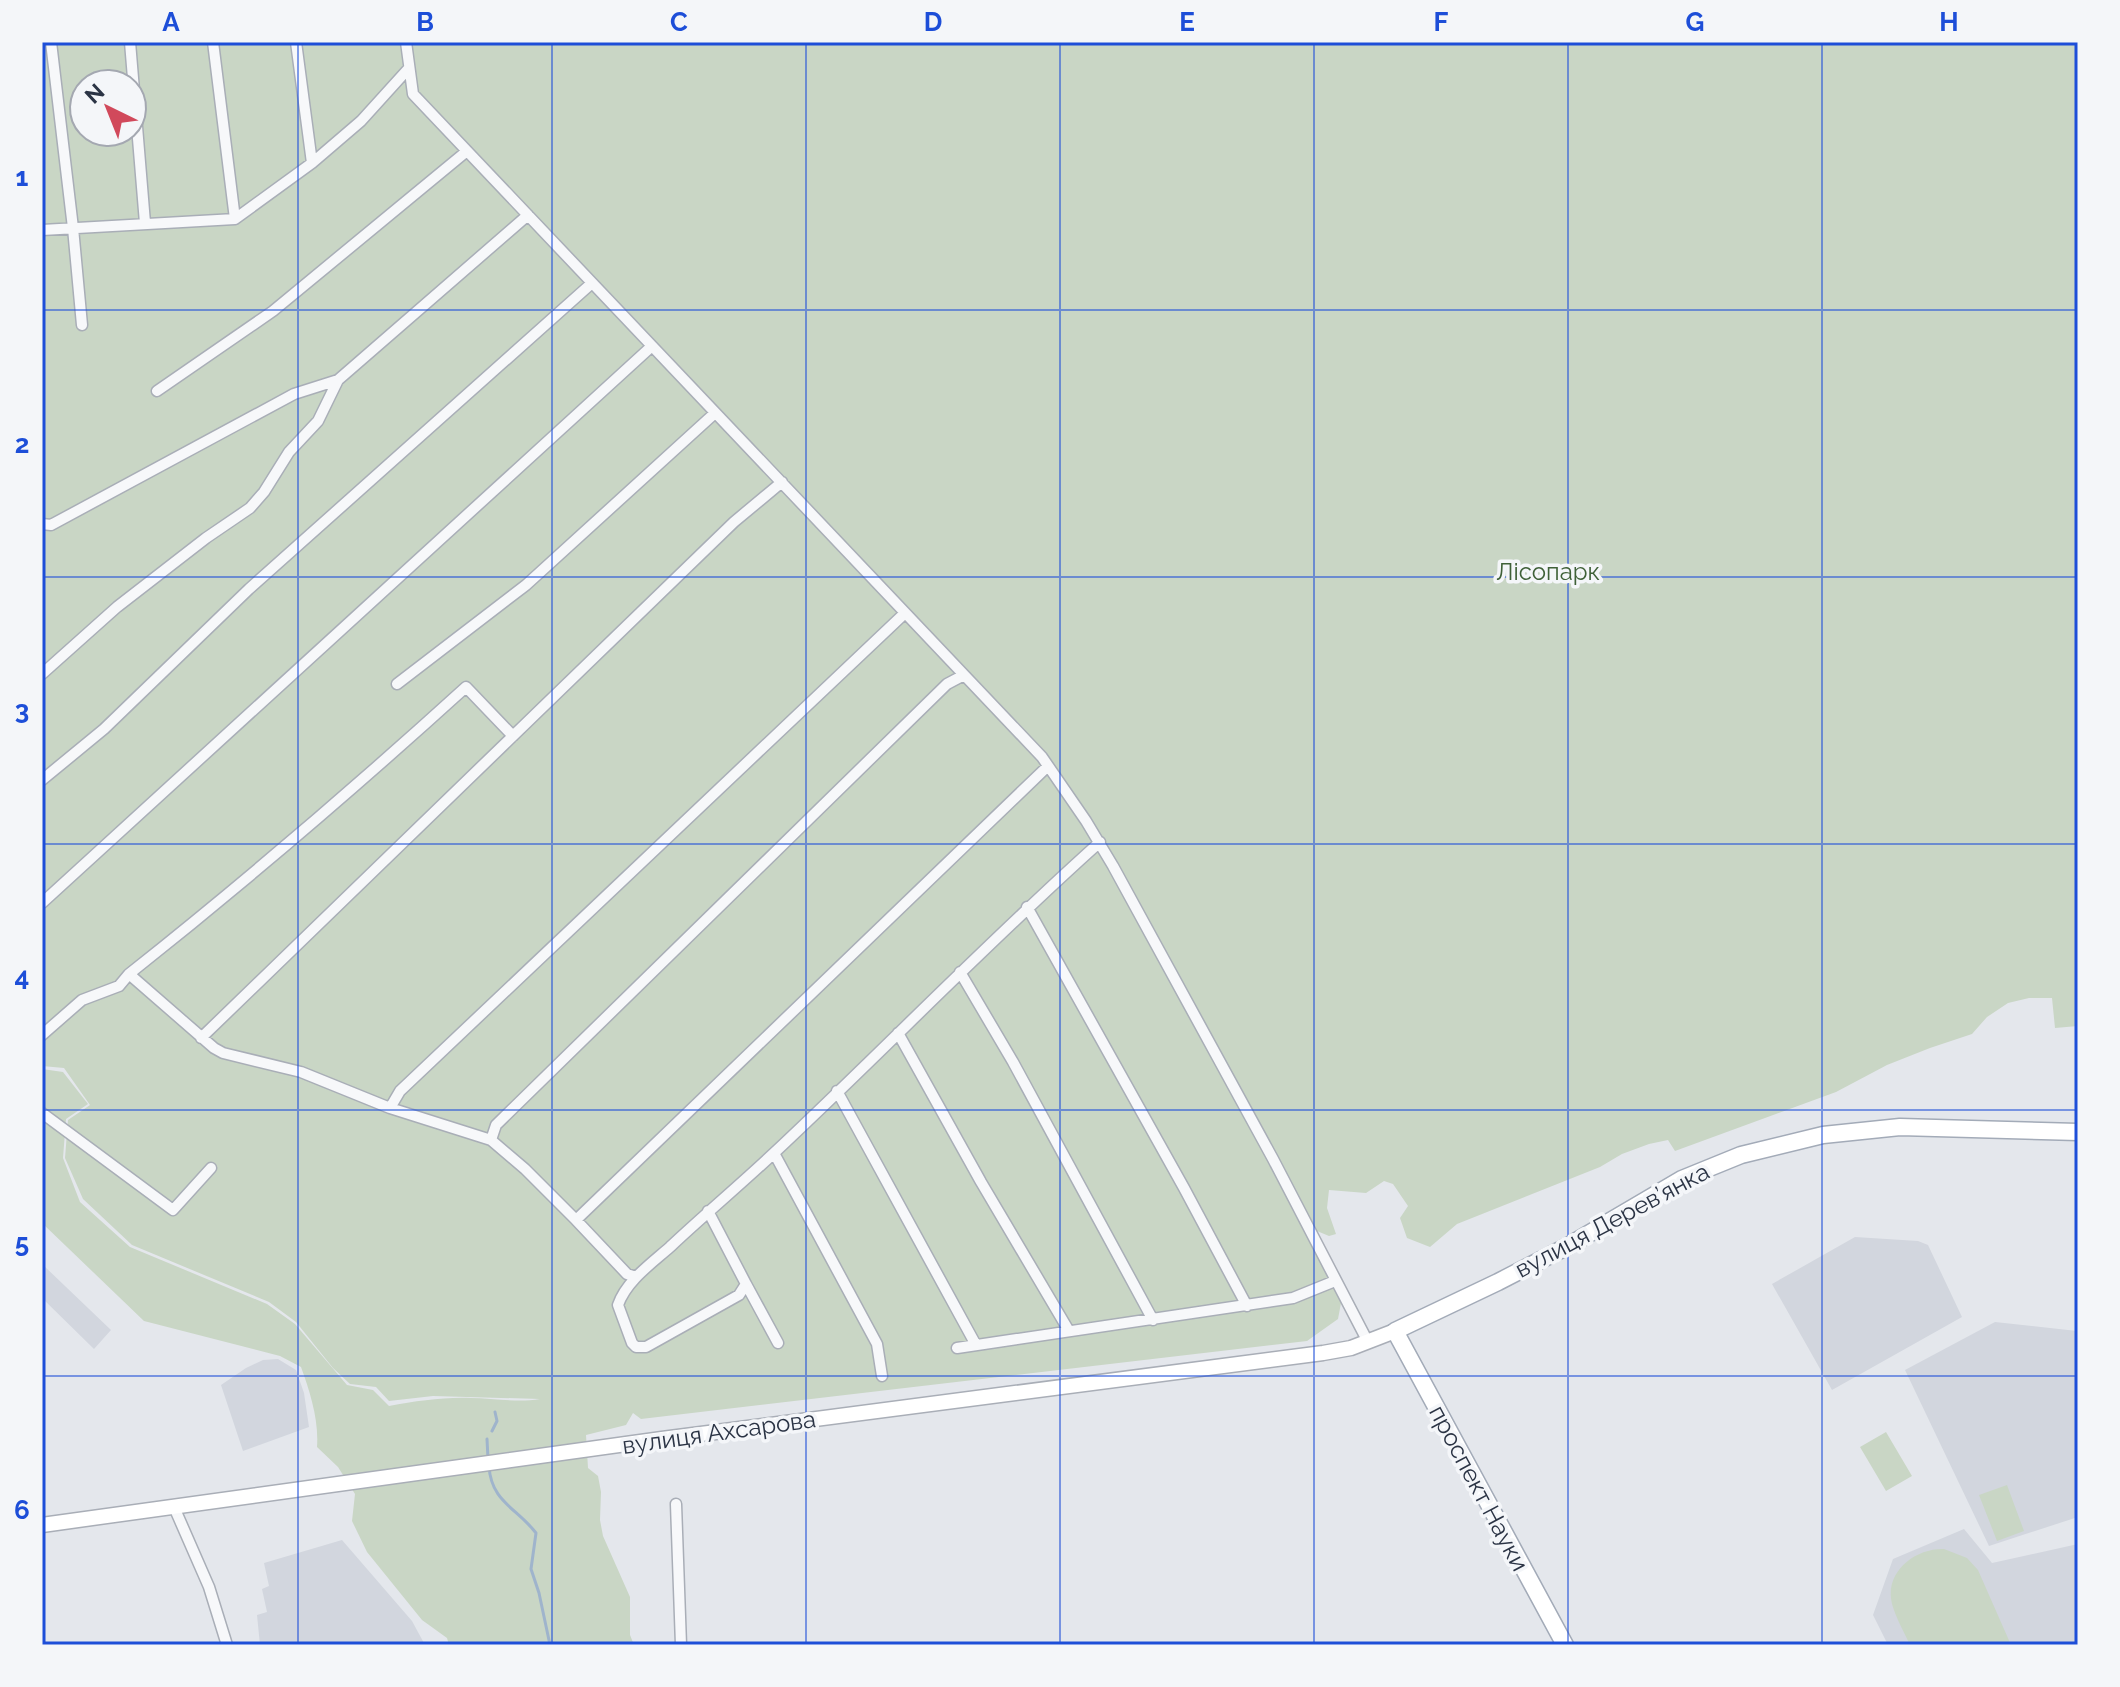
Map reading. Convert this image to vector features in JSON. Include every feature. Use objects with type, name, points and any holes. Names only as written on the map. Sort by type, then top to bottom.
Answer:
[{"type":"main road","name":"вулиця Дерев’янка","points":[[1395,1331],[1568,1246],[1682,1179],[1741,1155],[1823,1135],[1888,1128],[2078,1132]]},
{"type":"main road","name":"вулиця Ахсарова","points":[[42,1525],[662,1439],[1309,1355],[1351,1348],[1395,1331]]},
{"type":"main road","name":"проспект Науки","points":[[1395,1331],[1565,1645]]},
{"type":"street","points":[[51,42],[82,325]]},
{"type":"street","points":[[130,42],[145,223]]},
{"type":"street","points":[[213,42],[235,219]]},
{"type":"street","points":[[296,42],[312,163]]},
{"type":"street","points":[[406,42],[413,94],[1048,766],[1100,842],[1273,1159],[1368,1342]]},
{"type":"street","points":[[42,230],[235,219],[312,163],[361,121],[409,68]]},
{"type":"street","points":[[157,391],[273,311],[467,151]]},
{"type":"street","points":[[42,674],[117,607],[250,508],[289,452],[318,421],[338,380],[528,215]]},
{"type":"street","points":[[42,780],[104,729],[249,589],[592,283]]},
{"type":"street","points":[[42,903],[652,346]]},
{"type":"street","points":[[42,524],[51,525],[294,394],[338,380]]},
{"type":"street","points":[[397,684],[526,585],[715,413]]},
{"type":"street","points":[[201,1038],[734,522],[782,482]]},
{"type":"street","points":[[390,1108],[400,1091],[905,613]]},
{"type":"street","points":[[491,1140],[496,1125],[947,684],[964,675]]},
{"type":"street","points":[[42,1035],[82,1000],[119,986],[129,974],[375,770],[466,687],[513,736]]},
{"type":"street","points":[[576,1220],[1048,766]]},
{"type":"street","points":[[746,1284],[739,1295],[641,1348],[632,1343],[618,1305],[636,1277],[774,1153],[1027,907],[1100,842]]},
{"type":"street","points":[[1027,907],[1247,1306]]},
{"type":"street","points":[[960,972],[1013,1062],[1153,1320]]},
{"type":"street","points":[[129,974],[201,1038],[223,1053],[301,1072],[390,1108],[491,1140],[525,1169],[627,1274],[636,1277]]},
{"type":"street","points":[[898,1033],[1069,1331]]},
{"type":"street","points":[[837,1091],[976,1345]]},
{"type":"street","points":[[42,1113],[173,1210],[211,1168]]},
{"type":"street","points":[[774,1153],[877,1344],[882,1376]]},
{"type":"street","points":[[708,1211],[778,1343]]},
{"type":"street","points":[[957,1348],[1293,1298],[1335,1281]]},
{"type":"street","points":[[676,1504],[681,1645]]},
{"type":"street","points":[[174,1507],[209,1587],[227,1645]]},
{"type":"shaded area","points":[[1855,1237],[1918,1241],[1928,1245],[1962,1317],[1832,1390],[1772,1284]]},
{"type":"shaded area","points":[[42,1264],[111,1330],[94,1349],[42,1298]]},
{"type":"shaded area","points":[[1995,1322],[2077,1331],[2078,1517],[1989,1546],[1905,1370]]},
{"type":"shaded area","points":[[278,1359],[296,1370],[304,1393],[309,1427],[243,1451],[221,1385],[263,1360]]},
{"type":"shaded area","points":[[1964,1529],[1992,1563],[2078,1544],[2078,1645],[1888,1645],[1873,1615],[1893,1559]]},
{"type":"shaded area","points":[[342,1540],[412,1621],[425,1645],[260,1645],[257,1615],[267,1612],[262,1589],[269,1586],[264,1563]]},
{"type":"green space","name":"Лісопарк","points":[[42,42],[2078,42],[2078,1026],[2055,1028],[2052,998],[2029,998],[2008,1003],[1987,1017],[1972,1034],[1887,1065],[1836,1092],[1675,1151],[1668,1140],[1622,1154],[1600,1167],[1457,1224],[1430,1247],[1407,1238],[1400,1218],[1408,1206],[1393,1184],[1384,1181],[1366,1193],[1329,1190],[1327,1208],[1336,1234],[1329,1236],[1317,1231],[1311,1237],[1341,1303],[1338,1319],[1307,1341],[641,1419],[633,1413],[626,1425],[586,1435],[588,1468],[598,1476],[601,1492],[603,1536],[630,1597],[630,1635],[634,1645],[449,1645],[447,1638],[422,1620],[367,1552],[352,1521],[355,1494],[338,1467],[317,1447],[311,1396],[301,1367],[280,1356],[144,1321],[42,1223],[42,1069],[63,1072],[88,1104],[66,1119],[63,1158],[80,1202],[130,1247],[267,1304],[295,1324],[347,1385],[373,1390],[389,1406],[450,1398],[540,1399],[433,1396],[389,1401],[376,1387],[350,1384],[296,1322],[269,1302],[132,1245],[83,1199],[65,1158],[68,1120],[90,1105],[64,1068],[42,1066]]},
{"type":"green space","points":[[1886,1432],[1912,1476],[1886,1491],[1860,1447]]},
{"type":"green space","points":[[2007,1485],[2024,1531],[1997,1541],[1979,1495]]},
{"type":"green space","points":[[1944,1549],[1967,1558],[1978,1570],[2011,1645],[1910,1645],[1892,1604],[1893,1582],[1897,1572],[1913,1558]]},
{"type":"waterway","points":[[492,1431],[497,1421],[495,1412]]},
{"type":"waterway","points":[[487,1439],[488,1459]]},
{"type":"waterway","points":[[489,1466],[500,1496],[536,1533],[531,1569],[550,1645]]}]
